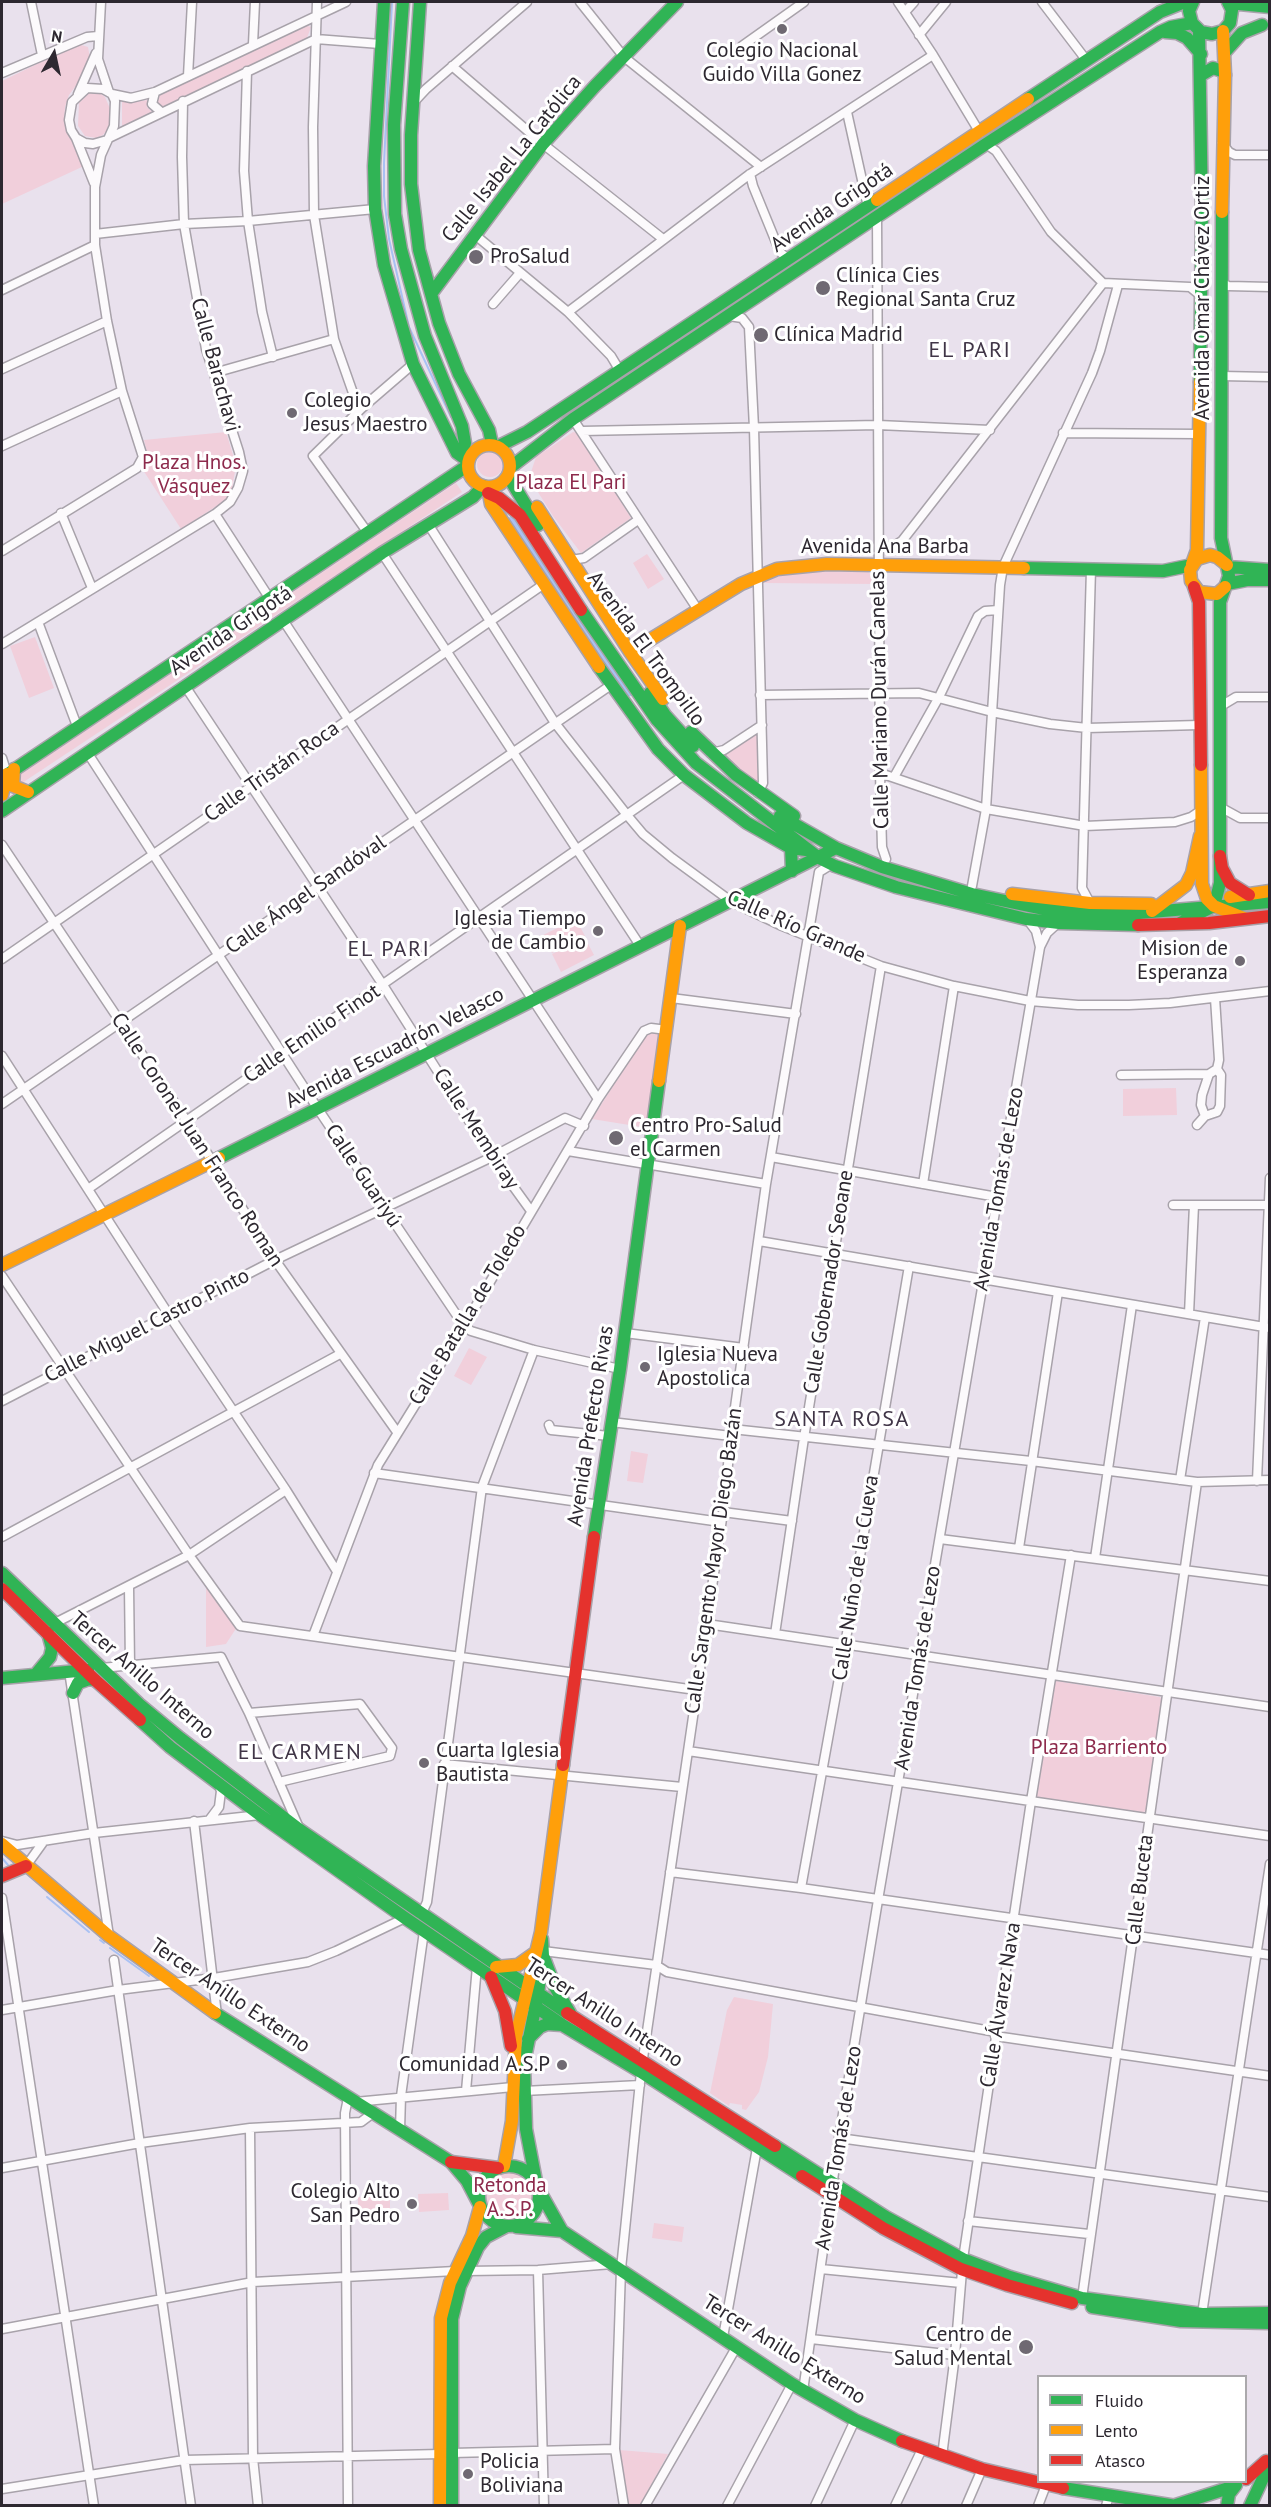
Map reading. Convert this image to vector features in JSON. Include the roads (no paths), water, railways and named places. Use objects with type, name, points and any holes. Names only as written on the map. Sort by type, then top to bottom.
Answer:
[{"type":"main road","points":[[384,2],[375,129],[375,209],[391,292],[413,364],[457,453],[466,461]]},
{"type":"main road","points":[[403,2],[394,125],[395,214],[401,249],[422,326],[462,426],[466,461],[472,479],[486,489],[500,484],[510,470],[508,455],[481,433],[446,366],[432,333],[408,245],[400,180],[418,2]]},
{"type":"main road","points":[[418,2],[411,184],[420,250],[439,323],[459,374],[494,443]]},
{"type":"main road","name":"Calle Isabel La Católica","points":[[431,294],[543,144],[677,2]]},
{"type":"main road","name":"Avenida Grigotá","points":[[510,470],[570,421],[877,217],[1087,61],[1160,12],[1185,2]]},
{"type":"main road","name":"Avenida Omar Chávez Ortiz","points":[[1192,565],[1197,550],[1198,523],[1202,231],[1202,75],[1201,54],[1195,27],[1189,14],[1193,2]]},
{"type":"main road","points":[[1229,2],[1269,6]]},
{"type":"main road","name":"Avenida Omar Chávez Ortiz","points":[[1227,566],[1222,550],[1221,525],[1222,143],[1226,27],[1232,13],[1229,2]]},
{"type":"main road","points":[[1225,52],[1242,33],[1266,25]]},
{"type":"main road","name":"Avenida Grigotá","points":[[494,443],[527,432],[868,207],[1160,32],[1171,27],[1195,27],[1212,34],[1226,27],[1266,25]]},
{"type":"main road","points":[[1160,32],[1177,33],[1187,38],[1201,54]]},
{"type":"main road","points":[[1202,75],[1208,69],[1213,68],[1222,71],[1225,75]]},
{"type":"main road","points":[[1202,212],[1212,217],[1222,212]]},
{"type":"main road","points":[[1202,231],[1212,226],[1222,232]]},
{"type":"main road","points":[[570,421],[604,394],[605,391],[601,384]]},
{"type":"main road","points":[[466,461],[475,449],[494,443]]},
{"type":"main road","name":"Avenida Grigotá","points":[[5,782],[77,726],[368,533],[466,461]]},
{"type":"main road","name":"Avenida El Trompillo","points":[[510,470],[630,652],[707,755],[758,793],[824,833],[886,859],[972,886],[1028,897],[1090,903],[1269,902]]},
{"type":"main road","name":"Avenida El Trompillo","points":[[510,470],[573,583],[665,715],[707,755],[731,782],[801,829],[836,848],[927,882],[1008,902],[1085,914],[1150,912],[1269,891]]},
{"type":"main road","name":"Avenida Grigotá","points":[[2,811],[23,790],[87,752],[382,553],[486,489]]},
{"type":"main road","name":"Avenida El Trompillo","points":[[486,489],[491,504],[643,730],[684,775],[747,824],[791,849],[806,850]]},
{"type":"main road","name":"Avenida El Trompillo","points":[[486,489],[520,515],[566,588],[657,720],[696,763],[819,858],[896,887],[1026,919],[1059,923],[1176,924],[1261,919]]},
{"type":"main road","points":[[1198,523],[1209,529],[1221,525]]},
{"type":"main road","points":[[1176,924],[1213,901],[1220,856],[1220,602],[1229,576],[1223,560],[1210,555],[1203,556],[1192,565],[1190,576],[1199,602],[1202,884],[1213,901],[1261,919]]},
{"type":"main road","name":"Avenida Ana Barba","points":[[630,652],[759,575],[777,569],[879,565],[1163,571],[1192,565]]},
{"type":"main road","points":[[1227,566],[1269,570]]},
{"type":"main road","name":"Avenida Ana Barba","points":[[1163,571],[1194,586]]},
{"type":"main road","points":[[1194,586],[1198,592],[1210,595],[1217,594],[1227,585],[1247,580],[1269,580]]},
{"type":"main road","points":[[1199,626],[1204,620],[1211,619],[1220,626]]},
{"type":"main road","points":[[611,621],[617,647]]},
{"type":"main road","points":[[1199,745],[1202,781],[1205,785],[1214,787],[1221,782]]},
{"type":"main road","points":[[5,782],[23,790]]},
{"type":"main road","points":[[5,782],[23,790]]},
{"type":"main road","points":[[702,790],[751,807]]},
{"type":"main road","points":[[1200,798],[1209,793],[1217,798],[1220,833]]},
{"type":"main road","points":[[801,829],[806,850],[805,865]]},
{"type":"main road","points":[[1150,912],[1182,889],[1190,878],[1200,836]]},
{"type":"main road","name":"Avenida Escuadrón Velasco","points":[[2,1265],[427,1055],[836,848]]},
{"type":"main road","points":[[791,849],[792,871]]},
{"type":"main road","points":[[1220,856],[1222,868],[1230,883],[1249,894]]},
{"type":"main road","name":"Avenida Prefecto Rivas","points":[[501,2167],[510,2138],[527,2040],[531,1997],[540,1953],[560,1774],[598,1504],[620,1369],[680,926]]},
{"type":"main road","name":"Tercer Anillo Interno","points":[[2,1573],[49,1624],[84,1670],[170,1747],[405,1918],[477,1966],[494,1971]]},
{"type":"main road","name":"Tercer Anillo Interno","points":[[2,1589],[49,1624],[180,1738],[289,1815],[300,1830],[494,1971],[757,2148],[812,2177],[833,2182],[856,2205]]},
{"type":"main road","points":[[36,1674],[50,1657],[49,1624]]},
{"type":"main road","points":[[2,1677],[97,1670],[125,1690]]},
{"type":"main road","points":[[73,1693],[78,1683],[89,1679],[95,1680]]},
{"type":"main road","name":"Tercer Anillo Externo","points":[[2,1842],[26,1866],[109,1936],[169,1982],[217,2015],[451,2162],[467,2181],[479,2205]]},
{"type":"main road","points":[[315,1854],[333,1861],[339,1857]]},
{"type":"main road","points":[[2,1876],[26,1866]]},
{"type":"main road","points":[[349,1878],[354,1873],[371,1880]]},
{"type":"main road","points":[[513,2063],[505,2011],[494,1971],[518,1965],[540,1953],[568,2021],[540,2027],[527,2040]]},
{"type":"main road","name":"Avenida Prefecto Rivas","points":[[531,1997],[516,2036],[513,2063],[537,2185]]},
{"type":"main road","name":"Tercer Anillo Interno","points":[[641,2072],[713,2106],[758,2134],[812,2177],[831,2196],[856,2205],[923,2238],[962,2264],[1047,2297],[1148,2317],[1180,2321],[1268,2320]]},
{"type":"main road","points":[[683,2100],[706,2113],[712,2111],[713,2106]]},
{"type":"main road","points":[[719,2124],[724,2118],[728,2118],[758,2134]]},
{"type":"main road","name":"Tercer Anillo Externo","points":[[451,2162],[501,2167]]},
{"type":"main road","points":[[452,2505],[446,2453],[440,2334],[444,2300],[460,2271],[486,2237],[524,2223],[537,2209],[537,2185],[522,2169],[501,2167],[485,2178],[480,2187],[479,2205],[472,2236],[460,2271]]},
{"type":"main road","name":"Tercer Anillo Externo","points":[[537,2185],[549,2211],[562,2231],[798,2387],[855,2420],[922,2449],[982,2469],[1037,2483]]},
{"type":"main road","points":[[479,2205],[485,2216],[494,2223],[510,2227]]},
{"type":"main road","name":"Tercer Anillo Externo","points":[[510,2227],[562,2231]]},
{"type":"main road","name":"Tercer Anillo Interno","points":[[962,2264],[1082,2298],[1268,2320]]},
{"type":"main road","points":[[1148,2317],[1168,2317],[1172,2314],[1172,2310]]},
{"type":"main road","points":[[1180,2321],[1183,2315],[1202,2314]]},
{"type":"main road","points":[[440,2505],[446,2453]]},
{"type":"main road","points":[[1247,2478],[1269,2458]]},
{"type":"main road","points":[[1250,2505],[1265,2478],[1269,2463]]},
{"type":"main road","name":"Tercer Anillo Externo","points":[[1247,2481],[1265,2478]]},
{"type":"main road","name":"Tercer Anillo Externo","points":[[1038,2483],[1107,2501],[1176,2505],[1239,2483]]},
{"type":"main road","points":[[1227,2505],[1229,2494],[1241,2483]]},
{"type":"street","points":[[31,2],[42,55]]},
{"type":"street","points":[[2,551],[137,468],[141,463],[142,453],[122,392],[107,321],[95,245],[95,187],[115,118],[115,101],[100,70],[98,36],[101,2]]},
{"type":"street","points":[[188,76],[192,2]]},
{"type":"street","points":[[253,44],[255,2]]},
{"type":"street","points":[[317,2],[313,128],[314,215],[334,339],[353,393],[362,408]]},
{"type":"street","points":[[76,96],[87,88],[95,87],[131,98],[155,92],[346,2]]},
{"type":"street","points":[[413,104],[452,66],[527,2]]},
{"type":"street","points":[[580,2],[624,57],[761,167]]},
{"type":"street","points":[[742,46],[804,2]]},
{"type":"street","points":[[898,2],[983,138],[996,151],[1051,232],[1103,283],[1190,287],[1201,296]]},
{"type":"street","points":[[905,12],[914,2]]},
{"type":"street","points":[[919,35],[946,2]]},
{"type":"street","points":[[1042,2],[1087,61]]},
{"type":"street","points":[[2,74],[87,37],[98,36]]},
{"type":"street","points":[[76,138],[93,144],[108,139],[160,111],[316,39],[380,44]]},
{"type":"street","points":[[95,187],[69,120],[70,109],[85,81],[98,47]]},
{"type":"street","points":[[568,312],[750,174],[933,55]]},
{"type":"street","points":[[452,66],[543,144],[663,239]]},
{"type":"street","points":[[247,71],[244,141],[248,221],[260,301],[273,357]]},
{"type":"street","points":[[155,92],[152,104],[160,111]]},
{"type":"street","name":"Calle Barachavi","points":[[2,644],[215,514],[230,502],[238,488],[243,471],[206,349],[184,224],[183,101]]},
{"type":"street","points":[[847,112],[868,207]]},
{"type":"street","points":[[1222,143],[1229,152],[1235,155],[1269,155]]},
{"type":"street","points":[[750,174],[780,252],[789,260]]},
{"type":"street","points":[[95,234],[184,224],[248,221],[375,209]]},
{"type":"street","name":"Calle Mariano Durán Canelas","points":[[877,217],[880,772],[882,847],[886,859]]},
{"type":"street","points":[[474,234],[568,312],[611,356],[620,371]]},
{"type":"street","points":[[2,290],[95,245]]},
{"type":"street","points":[[493,304],[520,273]]},
{"type":"street","points":[[879,547],[894,546],[902,541],[1103,283]]},
{"type":"street","points":[[1223,284],[1269,287]]},
{"type":"street","points":[[972,886],[986,809],[998,610],[1003,567],[1100,351],[1118,285]]},
{"type":"street","points":[[729,315],[742,318],[749,327],[759,575],[762,725],[763,783],[758,793]]},
{"type":"street","points":[[2,369],[107,321]]},
{"type":"street","points":[[214,373],[334,339]]},
{"type":"street","points":[[368,533],[313,456],[362,408],[413,364]]},
{"type":"street","points":[[1222,376],[1269,377]]},
{"type":"street","points":[[2,446],[122,392]]},
{"type":"street","points":[[570,421],[582,431],[698,610]]},
{"type":"street","points":[[582,431],[878,425],[990,430]]},
{"type":"street","points":[[1063,433],[1198,434]]},
{"type":"street","points":[[61,513],[92,588]]},
{"type":"street","points":[[215,514],[270,598]]},
{"type":"street","points":[[571,560],[584,558],[638,520]]},
{"type":"street","name":"Calle Río Grande","points":[[428,524],[555,723],[627,815],[643,834],[732,902],[881,966],[954,986],[1030,1001],[1078,1005],[1129,1005],[1269,991]]},
{"type":"street","points":[[382,553],[641,947]]},
{"type":"street","points":[[1090,903],[1082,888],[1091,569]]},
{"type":"street","name":"Calle Tristán Roca","points":[[2,959],[544,584]]},
{"type":"street","points":[[894,777],[939,697],[978,616],[990,610],[998,610]]},
{"type":"street","points":[[283,620],[598,1099]]},
{"type":"street","points":[[38,622],[77,726]]},
{"type":"street","name":"Calle Ángel Sandóval","points":[[2,1104],[611,685]]},
{"type":"street","name":"Calle Membiray","points":[[185,686],[383,985],[492,1157],[531,1211]]},
{"type":"street","points":[[760,696],[919,693],[1050,724],[1087,728],[1199,725]]},
{"type":"street","points":[[1221,706],[1236,697],[1269,697]]},
{"type":"street","points":[[707,755],[724,750],[762,725]]},
{"type":"street","name":"Calle Guariyú","points":[[87,752],[318,1109],[464,1326]]},
{"type":"street","points":[[2,759],[5,782]]},
{"type":"street","points":[[880,772],[986,809],[1085,826],[1175,822],[1191,817],[1200,811]]},
{"type":"street","name":"Calle Emilio Finot","points":[[88,1189],[684,775]]},
{"type":"street","points":[[1220,807],[1240,818],[1269,818]]},
{"type":"street","name":"Calle Coronel Juan Franco Roman","points":[[2,845],[213,1161],[275,1260],[397,1432]]},
{"type":"street","name":"Calle Sargento Mayor Diego Bazán","points":[[624,2505],[615,2449],[617,2266],[641,2072],[723,1512],[731,1433],[766,1184],[819,872],[832,864]]},
{"type":"street","points":[[1026,919],[1036,931],[1040,947]]},
{"type":"street","name":"Avenida Tomás de Lezo","points":[[727,2505],[798,2387],[811,2339],[839,2138],[1030,1001],[1040,947],[1047,933],[1059,923]]},
{"type":"street","name":"Calle Gobernador Seoane","points":[[775,1634],[804,1437],[881,966]]},
{"type":"street","points":[[923,1184],[954,986]]},
{"type":"street","points":[[671,998],[796,1014]]},
{"type":"street","points":[[1205,1116],[1201,1106],[1202,1095],[1218,1060],[1215,998]]},
{"type":"street","name":"Calle Batalla de Toledo","points":[[313,1636],[374,1473],[397,1432],[464,1326],[598,1099],[644,1031],[651,1028],[667,1030]]},
{"type":"street","points":[[2,1056],[336,1570]]},
{"type":"street","points":[[1121,1075],[1213,1071],[1221,1075],[1220,1106],[1217,1112],[1205,1116],[1197,1125]]},
{"type":"street","name":"Calle Miguel Castro Pinto","points":[[2,1401],[275,1260],[492,1157],[565,1118],[584,1126]]},
{"type":"street","points":[[568,1151],[766,1184]]},
{"type":"street","points":[[771,1157],[997,1197]]},
{"type":"street","points":[[1257,1480],[1266,1328],[1269,1178]]},
{"type":"street","points":[[1173,1204],[1269,1205]]},
{"type":"street","points":[[1190,1314],[1194,1205]]},
{"type":"street","points":[[759,1241],[1266,1328]]},
{"type":"street","name":"Calle Nuño de la Cueva","points":[[801,1888],[909,1266]]},
{"type":"street","points":[[2,1276],[189,1555],[240,1626],[696,1690]]},
{"type":"street","points":[[1019,1548],[1059,1292]]},
{"type":"street","points":[[1095,1558],[1132,1305]]},
{"type":"street","points":[[1180,1480],[1205,1317]]},
{"type":"street","points":[[464,1326],[534,1350],[620,1369]]},
{"type":"street","points":[[624,1332],[744,1348]]},
{"type":"street","points":[[421,1916],[427,1902],[482,1487],[534,1350]]},
{"type":"street","points":[[2,1537],[340,1354]]},
{"type":"street","points":[[611,1422],[804,1437],[954,1452],[1197,1482],[1269,1480]]},
{"type":"street","points":[[549,1425],[551,1430],[609,1436]]},
{"type":"street","points":[[374,1473],[721,1522]]},
{"type":"street","name":"Calle Buceta","points":[[1082,2298],[1089,2234],[1118,2055],[1197,1482]]},
{"type":"street","points":[[49,1624],[129,1587],[189,1555],[286,1490]]},
{"type":"street","points":[[723,1512],[792,1521]]},
{"type":"street","points":[[940,1539],[1269,1581]]},
{"type":"street","name":"Calle Álvarez Nava","points":[[942,2456],[955,2355],[962,2264],[968,2221],[1031,1801],[1071,1555]]},
{"type":"street","points":[[129,1587],[130,1665]]},
{"type":"street","points":[[707,1624],[1269,1707]]},
{"type":"street","points":[[101,1668],[216,1656],[224,1660],[279,1782],[289,1815]]},
{"type":"street","points":[[69,1671],[109,1936]]},
{"type":"street","points":[[249,1713],[360,1704],[392,1748],[390,1756],[279,1782]]},
{"type":"street","points":[[688,1751],[899,1784],[1269,1836]]},
{"type":"street","points":[[444,1764],[682,1786]]},
{"type":"street","points":[[209,1819],[219,1807],[221,1791],[218,1784]]},
{"type":"street","points":[[2,1842],[17,1845],[94,1833],[261,1815]]},
{"type":"street","points":[[194,1821],[217,2015]]},
{"type":"street","points":[[26,1866],[44,1841]]},
{"type":"street","points":[[1202,2314],[1240,2072],[1269,1864]]},
{"type":"street","points":[[670,1872],[801,1888],[1269,1955]]},
{"type":"street","points":[[2,1898],[94,2505]]},
{"type":"street","points":[[2,2010],[308,1962],[405,1918]]},
{"type":"street","points":[[400,2130],[401,2096],[424,1931]]},
{"type":"street","points":[[540,1953],[656,1965],[667,1972],[995,2034],[1118,2055],[1269,2076]]},
{"type":"street","points":[[114,1960],[191,2505]]},
{"type":"street","points":[[466,2091],[477,1966]]},
{"type":"street","points":[[348,2505],[345,2122],[352,2100],[518,2089],[641,2072]]},
{"type":"street","points":[[2,2168],[140,2143],[250,2128],[361,2122],[373,2113]]},
{"type":"street","points":[[250,2128],[253,2458],[258,2505]]},
{"type":"street","points":[[839,2138],[1269,2197]]},
{"type":"street","points":[[723,2337],[757,2148]]},
{"type":"street","points":[[968,2221],[1089,2234]]},
{"type":"street","points":[[2,2329],[253,2282],[460,2271],[617,2266]]},
{"type":"street","points":[[820,2269],[961,2283]]},
{"type":"street","points":[[538,2270],[544,2505]]},
{"type":"street","points":[[811,2339],[955,2355]]},
{"type":"street","points":[[645,2505],[736,2346]]},
{"type":"street","points":[[815,2505],[855,2420]]},
{"type":"street","points":[[2,2489],[184,2460],[615,2449]]},
{"type":"street","points":[[895,2505],[922,2449]]},
{"type":"street","points":[[966,2505],[982,2469]]},
{"type":"street","points":[[1038,2505],[1046,2485]]},
{"type":"waterway","points":[[392,2],[384,163],[384,196],[389,239],[409,327],[451,417]]},
{"type":"waterway","points":[[513,519],[586,632],[630,692]]},
{"type":"waterway","points":[[2,1858],[8,1865]]},
{"type":"waterway","points":[[47,1897],[89,1932]]},
{"type":"waterway","points":[[100,1940],[104,1943]]},
{"type":"waterway","points":[[110,1948],[149,1976]]},
{"type":"place","name":"Colegio Nacional Guido Villa Gonez","points":[[782,29]]},
{"type":"place","name":"ProSalud","points":[[476,257]]},
{"type":"place","name":"Clínica Cies Regional Santa Cruz","points":[[823,288]]},
{"type":"place","name":"Clínica Madrid","points":[[761,335]]},
{"type":"place","name":"Colegio Jesus Maestro","points":[[292,413]]},
{"type":"place","name":"Iglesia Tiempo de Cambio","points":[[598,931]]},
{"type":"place","name":"Mision de Esperanza","points":[[1240,961]]},
{"type":"place","name":"Centro Pro-Salud el Carmen","points":[[616,1138]]},
{"type":"place","name":"Iglesia Nueva Apostolica","points":[[645,1367]]},
{"type":"place","name":"Cuarta Iglesia Bautista","points":[[424,1763]]},
{"type":"place","name":"Comunidad A.S.P","points":[[562,2065]]},
{"type":"place","name":"Colegio Alto San Pedro","points":[[412,2204]]},
{"type":"place","name":"Centro de Salud Mental","points":[[1026,2347]]},
{"type":"place","name":"Policia Boliviana","points":[[468,2474]]},
{"type":"district","name":"EL PARI","points":[[970,351]]},
{"type":"district","name":"EL PARI","points":[[389,950]]},
{"type":"district","name":"SANTA ROSA","points":[[842,1420]]},
{"type":"district","name":"EL CARMEN","points":[[300,1753]]},
{"type":"park label","name":"Plaza Hnos. Vásquez","points":[[194,475]]},
{"type":"park label","name":"Plaza El Pari","points":[[571,483]]},
{"type":"park label","name":"Plaza Barriento","points":[[1099,1748]]},
{"type":"park label","name":"Retonda A.S.P.","points":[[510,2198]]}]
